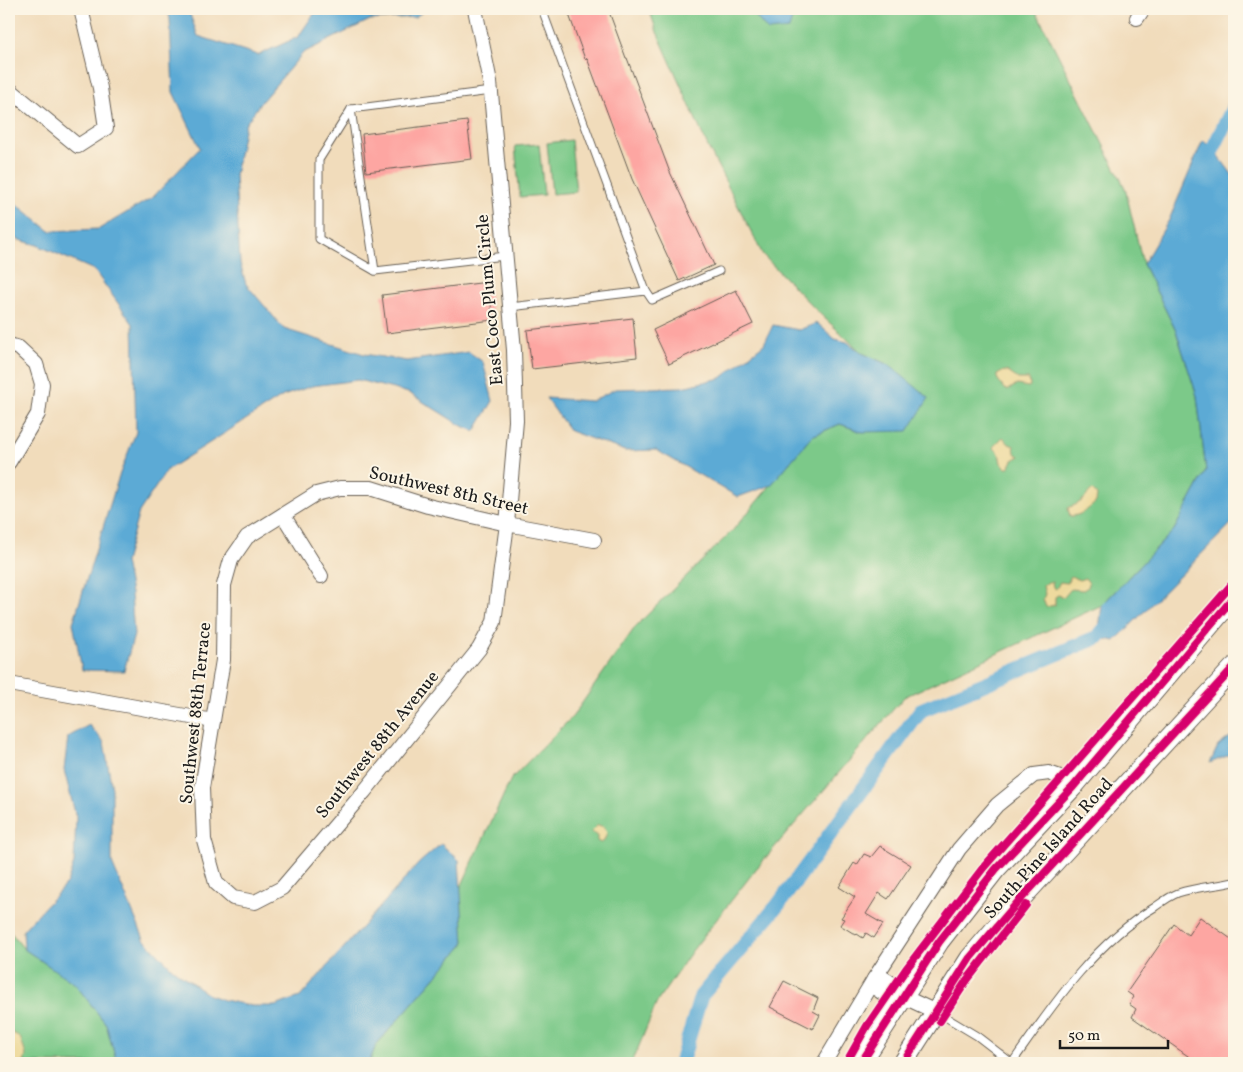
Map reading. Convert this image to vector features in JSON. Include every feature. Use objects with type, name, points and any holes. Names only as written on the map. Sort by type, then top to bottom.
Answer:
[{"type":"main road","name":"South Pine Island Road","points":[[861,1063],[939,942],[996,869],[1073,787],[1234,597]]},
{"type":"main road","name":"South Pine Island Road","points":[[903,1063],[970,958],[1018,902],[1234,667]]},
{"type":"street","points":[[9,89],[78,146],[106,128],[100,88],[81,9]]},
{"type":"street","name":"East Coco Plum Circle","points":[[475,9],[491,91],[514,350],[516,421],[507,524],[498,589]]},
{"type":"street","points":[[9,345],[19,348],[36,364],[42,384],[38,414],[9,462]]},
{"type":"street","name":"Southwest 8th Street","points":[[248,537],[316,494],[340,488],[371,488],[428,506],[507,524],[594,540]]},
{"type":"street","points":[[283,515],[321,576]]},
{"type":"street","name":"Southwest 88th Terrace","points":[[248,537],[231,560],[224,585],[223,660],[202,788],[204,840],[216,883],[233,898],[255,902]]},
{"type":"street","name":"Southwest 88th Avenue","points":[[255,902],[282,888],[364,792],[479,649],[494,622],[498,589]]},
{"type":"street","points":[[9,684],[213,721]]},
{"type":"street","points":[[824,1063],[874,979],[959,849],[997,805],[1034,775],[1049,773],[1063,778],[1073,787]]},
{"type":"street","points":[[874,979],[882,976],[902,990],[904,997],[936,1012]]},
{"type":"lane","points":[[542,9],[646,291],[652,300],[719,271]]},
{"type":"lane","points":[[351,109],[491,91]]},
{"type":"lane","points":[[351,109],[375,271]]},
{"type":"lane","points":[[351,109],[319,160],[320,238],[375,271],[505,256]]},
{"type":"lane","points":[[510,307],[646,291]]},
{"type":"lane","points":[[936,1012],[977,1036],[1012,1063],[1077,975],[1095,955],[1136,918],[1177,894],[1234,882]]},
{"type":"green space","points":[[649,9],[1035,9],[1125,188],[1143,264],[1176,331],[1197,396],[1206,471],[1174,530],[1102,605],[904,697],[756,869],[692,951],[657,1002],[632,1063],[369,1063],[376,1045],[464,944],[460,889],[511,779],[573,716],[636,626],[733,530],[812,436],[840,424],[862,432],[889,365],[862,353],[817,311],[763,255],[708,147],[657,32]]},
{"type":"green space","points":[[571,140],[576,192],[552,194],[547,143]]},
{"type":"green space","points":[[539,144],[544,195],[520,197],[515,146]]},
{"type":"green space","points":[[9,930],[24,949],[75,983],[106,1024],[115,1056],[121,1063],[9,1063]]},
{"type":"sand","points":[[1004,371],[1018,379],[1029,379],[1030,386],[1017,385],[1007,390],[1004,389],[997,375]]},
{"type":"sand","points":[[1003,437],[1009,444],[1014,446],[1015,453],[1020,456],[1013,460],[1009,468],[1006,468],[1001,463],[999,453],[993,447]]},
{"type":"sand","points":[[1092,490],[1097,495],[1096,502],[1081,514],[1070,516],[1069,507],[1081,502]]},
{"type":"sand","points":[[1071,576],[1079,580],[1085,578],[1089,583],[1088,587],[1083,590],[1071,589],[1064,597],[1058,595],[1055,597],[1055,605],[1046,607],[1043,599],[1045,594],[1043,586],[1048,582],[1052,582],[1053,587],[1056,589],[1060,582],[1067,583]]},
{"type":"sand","points":[[598,825],[604,827],[607,832],[604,841],[601,843],[597,841],[597,835],[591,832]]},
{"type":"sand","points":[[9,1031],[20,1037],[26,1055],[24,1063],[9,1063]]},
{"type":"water","points":[[168,9],[188,9],[198,36],[258,55],[298,37],[313,15],[322,9],[427,9],[415,17],[370,20],[303,53],[261,102],[245,125],[235,175],[240,263],[246,284],[284,329],[364,354],[407,361],[469,352],[483,362],[493,401],[475,431],[460,425],[409,393],[358,380],[312,386],[283,396],[167,470],[139,512],[125,562],[131,593],[134,635],[124,671],[82,670],[73,623],[119,476],[136,432],[133,324],[94,270],[37,245],[9,237],[9,198],[50,231],[99,229],[153,197],[200,148],[173,92]]},
{"type":"water","points":[[749,9],[795,9],[789,29],[768,31]]},
{"type":"water","points":[[1203,140],[1234,177],[1234,521],[1115,641],[1098,637],[1102,605],[1174,530],[1206,471],[1197,396],[1176,331],[1143,264],[1169,220]]},
{"type":"water","points":[[817,323],[835,339],[847,342],[862,353],[889,365],[929,398],[908,431],[862,432],[840,424],[812,436],[771,485],[738,497],[656,450],[625,451],[570,431],[546,398],[592,401],[615,389],[682,387],[721,378],[764,344],[773,325],[799,330]]},
{"type":"water","points":[[89,725],[104,742],[112,789],[112,863],[144,939],[173,969],[209,995],[252,1006],[275,1006],[300,997],[419,863],[441,844],[459,860],[464,944],[376,1045],[369,1063],[121,1063],[115,1056],[106,1024],[75,984],[24,949],[23,930],[67,883],[74,863],[76,817],[64,770],[68,737]]},
{"type":"water","points":[[1234,734],[1234,753],[1210,763],[1218,746]]},
{"type":"building","points":[[567,9],[608,9],[669,170],[714,265],[679,281],[632,179]]},
{"type":"building","points":[[467,121],[472,159],[366,172],[362,134]]},
{"type":"building","points":[[488,282],[493,320],[387,333],[382,295]]},
{"type":"building","points":[[736,290],[753,324],[669,364],[653,330]]},
{"type":"building","points":[[633,318],[637,357],[532,369],[527,330]]},
{"type":"building","points":[[880,846],[911,865],[888,899],[879,893],[866,914],[883,924],[874,938],[866,933],[863,938],[840,925],[844,919],[841,918],[855,897],[839,887],[854,863],[857,865],[864,854],[871,857]]},
{"type":"building","points":[[1200,917],[1234,941],[1234,1063],[1198,1063],[1132,1017],[1136,1009],[1129,1004],[1134,997],[1127,992],[1174,924],[1188,935]]},
{"type":"building","points":[[784,981],[818,998],[813,1011],[820,1015],[813,1029],[770,1007]]},
{"type":"waterway","points":[[1204,167],[1234,106]]},
{"type":"waterway","points":[[681,1063],[701,996],[778,905],[921,710],[1098,637],[1110,623]]},
{"type":"cycle path","points":[[846,1063],[867,1026],[906,969],[983,868],[1234,582]]},
{"type":"cycle path","points":[[861,1063],[939,942],[996,869],[1073,787],[1234,597]]},
{"type":"cycle path","points":[[903,1063],[970,958],[1018,902],[1234,667]]},
{"type":"cycle path","points":[[940,1021],[967,980],[1026,905]]}]
